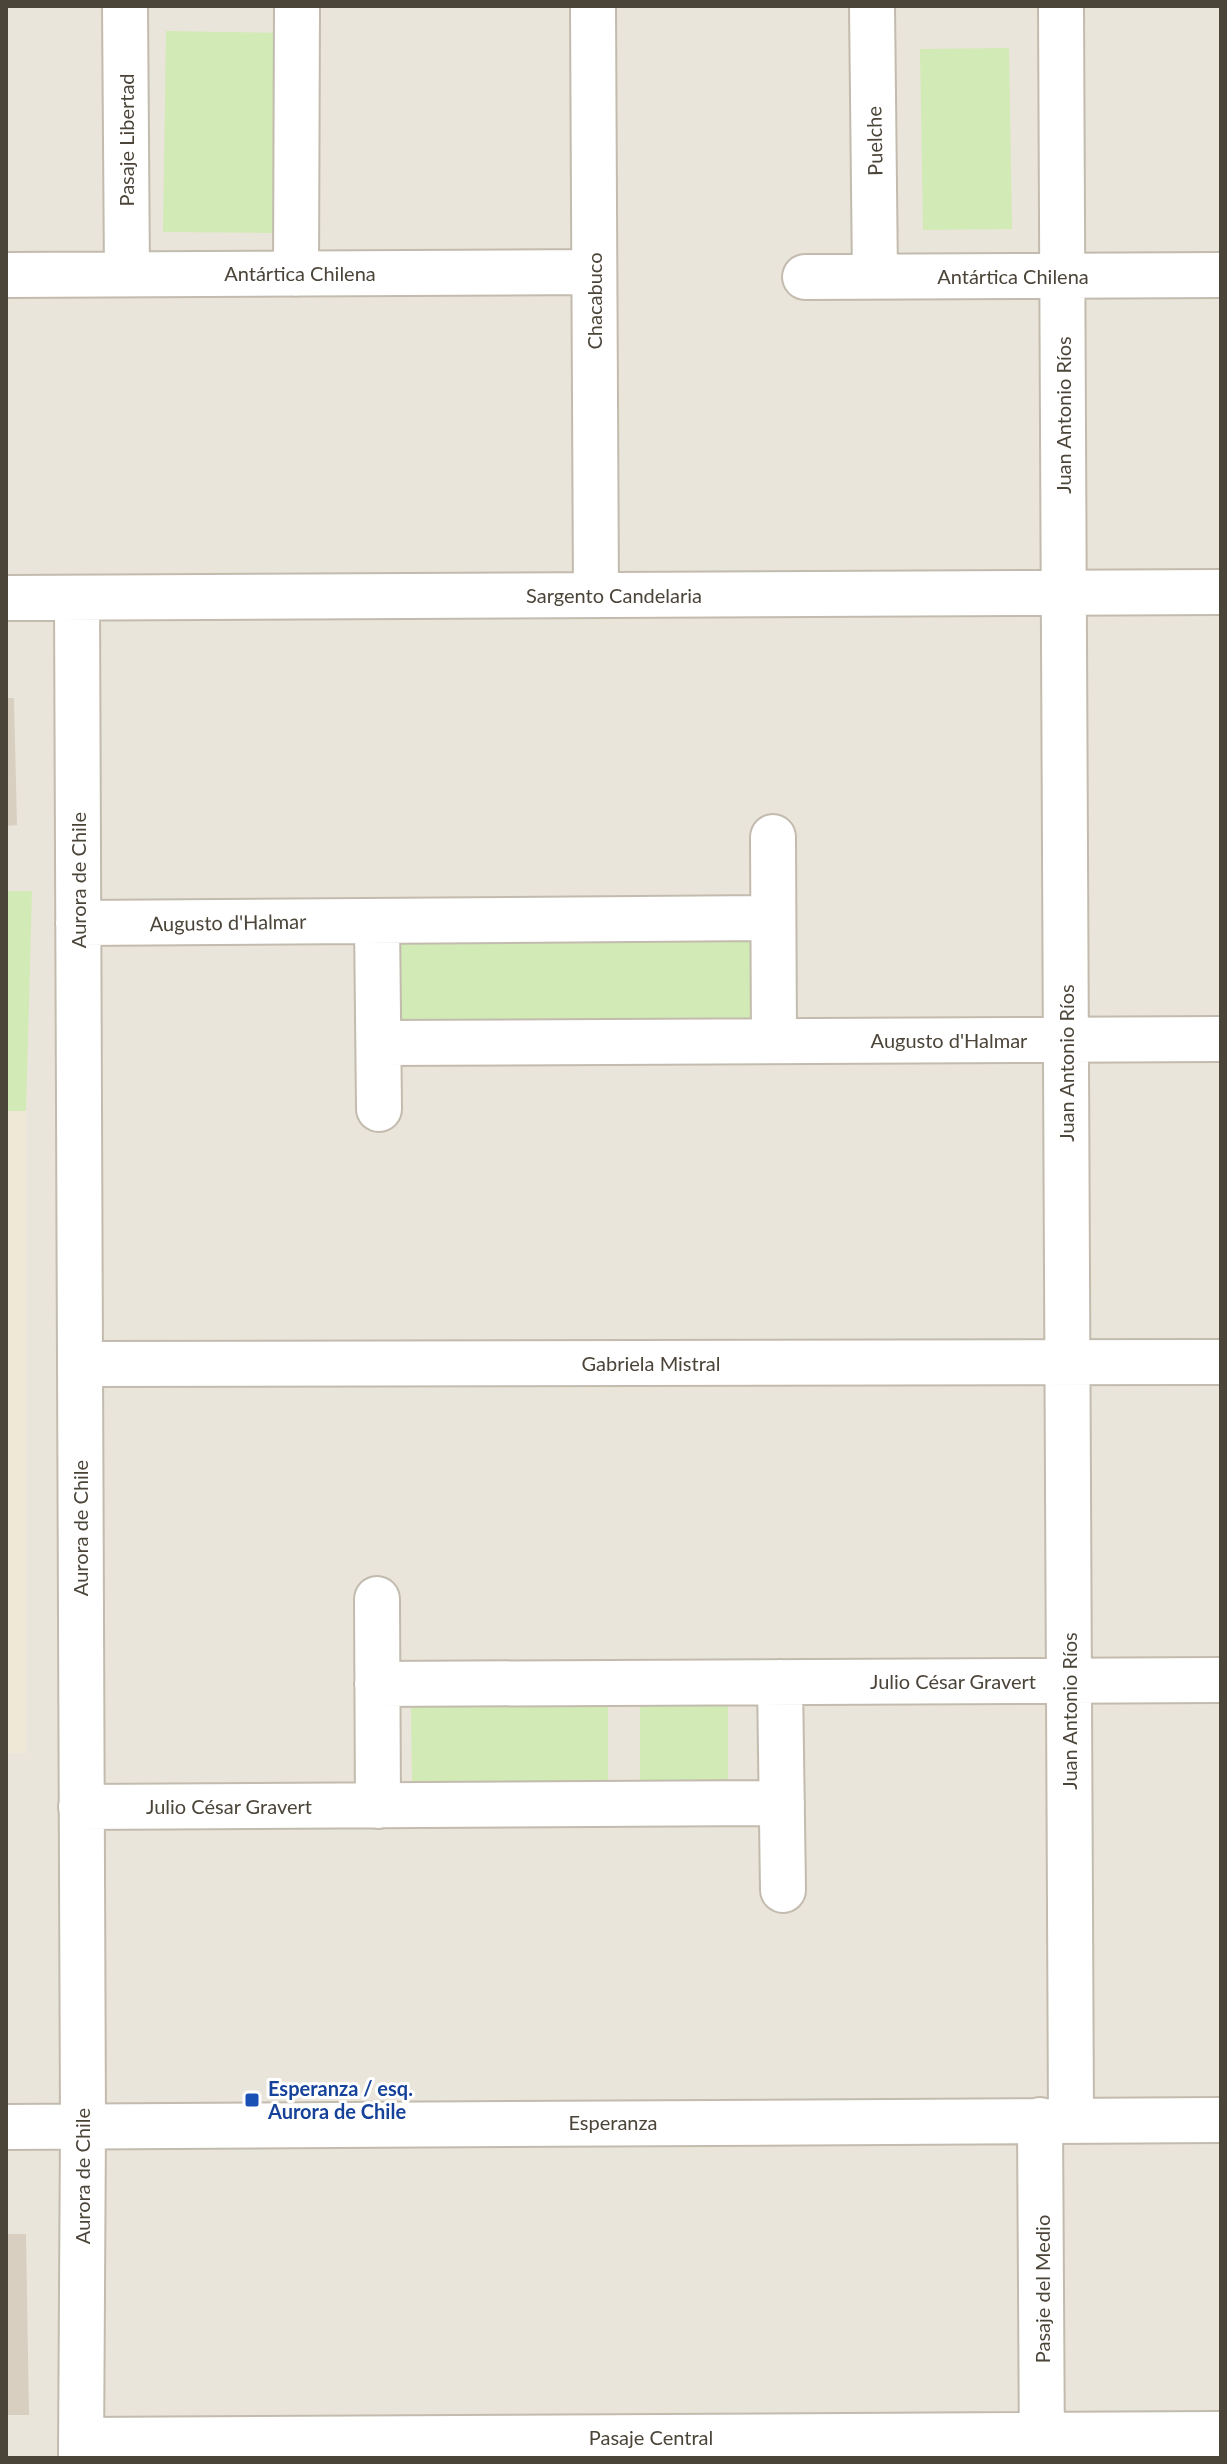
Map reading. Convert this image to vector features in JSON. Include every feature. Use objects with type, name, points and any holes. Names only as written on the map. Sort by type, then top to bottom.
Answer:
[{"type":"street","name":"Pasaje Libertad","points":[[125,6],[127,274]]},
{"type":"street","points":[[296,274],[297,6]]},
{"type":"street","name":"Chacabuco","points":[[593,6],[596,595]]},
{"type":"street","name":"Puelche","points":[[872,6],[875,276]]},
{"type":"street","name":"Juan Antonio Ríos","points":[[1056,2120],[1069,1681],[1061,6]]},
{"type":"street","name":"Antártica Chilena","points":[[6,275],[594,272]]},
{"type":"street","name":"Antártica Chilena","points":[[805,277],[1221,275]]},
{"type":"street","name":"Sargento Candelaria","points":[[6,598],[1221,592]]},
{"type":"street","name":"Aurora de Chile","points":[[77,598],[83,2126],[81,2449]]},
{"type":"street","points":[[773,837],[774,1041]]},
{"type":"street","name":"Augusto d'Halmar","points":[[78,923],[773,918]]},
{"type":"street","points":[[377,921],[379,1109]]},
{"type":"street","name":"Augusto d'Halmar","points":[[379,1043],[1221,1039]]},
{"type":"street","name":"Gabriela Mistral","points":[[80,1364],[1221,1362]]},
{"type":"street","points":[[377,1599],[378,1806]]},
{"type":"street","name":"Julio César Gravert","points":[[377,1684],[1221,1680]]},
{"type":"street","points":[[780,1682],[783,1890]]},
{"type":"street","name":"Julio César Gravert","points":[[81,1807],[782,1803]]},
{"type":"street","name":"Pasaje del Medio","points":[[1042,2446],[1056,2120]]},
{"type":"street","name":"Esperanza","points":[[6,2127],[1221,2120]]},
{"type":"street","name":"Pasaje Central","points":[[81,2449],[1042,2446],[1221,2434]]},
{"type":"shaded area","points":[[6,6],[1221,6],[1221,2458],[6,2458]]},
{"type":"shaded area","points":[[6,1111],[26,1111],[26,1753],[6,1753]]},
{"type":"green space","points":[[166,31],[283,33],[280,233],[163,232]]},
{"type":"green space","points":[[1009,48],[1012,229],[923,230],[920,49]]},
{"type":"green space","points":[[6,891],[32,891],[26,1111],[6,1111]]},
{"type":"green space","points":[[746,932],[764,946],[761,1015],[745,1027],[402,1026],[384,1012],[398,937]]},
{"type":"green space","points":[[640,1704],[728,1704],[728,1795],[640,1795]]},
{"type":"green space","points":[[608,1705],[608,1781],[412,1783],[411,1707]]},
{"type":"building","points":[[6,698],[14,698],[17,825],[6,826]]},
{"type":"building","points":[[6,2234],[26,2234],[29,2415],[6,2415]]},
{"type":"place","name":"Esperanza / esq. Aurora de Chile","points":[[252,2100]]}]
